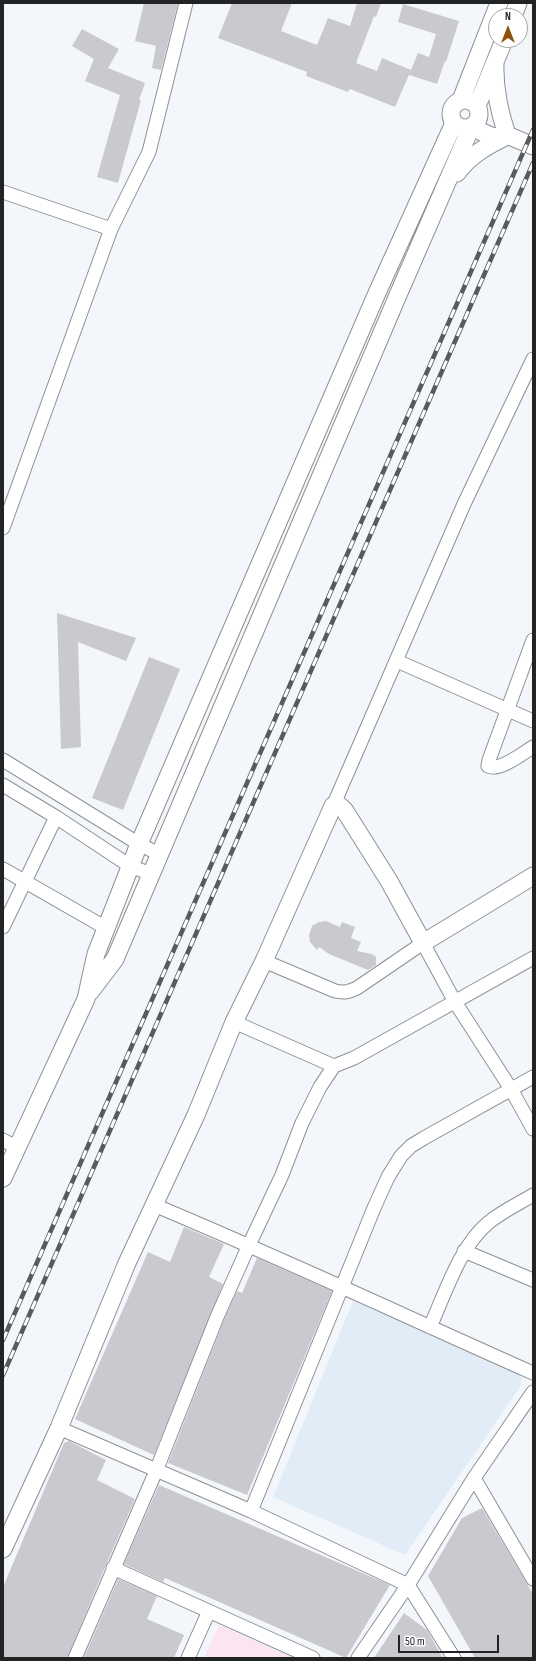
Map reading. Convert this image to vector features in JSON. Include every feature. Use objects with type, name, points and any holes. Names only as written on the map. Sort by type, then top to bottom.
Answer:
[{"type":"street","points":[[3,528],[111,229],[149,152],[186,3]]},
{"type":"street","points":[[461,100],[499,3]]},
{"type":"street","points":[[3,1178],[10,1144],[86,999],[115,959],[476,116],[501,48]]},
{"type":"street","points":[[494,63],[496,96],[507,135]]},
{"type":"street","points":[[476,116],[462,128],[451,119],[451,110],[456,102],[461,100],[470,100],[476,116],[491,136],[497,137],[507,135],[533,146]]},
{"type":"street","points":[[86,999],[96,954],[139,844],[374,300],[454,123]]},
{"type":"street","points":[[442,194],[464,163],[482,149],[507,135]]},
{"type":"street","points":[[3,192],[111,229]]},
{"type":"street","points":[[3,1549],[59,1428],[127,1263],[196,1115],[234,1022],[264,961],[333,806],[464,504],[531,368]]},
{"type":"street","points":[[533,640],[506,709],[488,766],[491,768],[501,766],[533,747]]},
{"type":"street","points":[[397,661],[533,721]]},
{"type":"street","points":[[3,760],[139,844],[159,854]]},
{"type":"street","points":[[3,786],[56,817],[130,866],[151,874]]},
{"type":"street","points":[[333,806],[340,806],[345,811],[389,881],[455,1002],[511,1089],[533,1129]]},
{"type":"street","points":[[3,927],[56,817]]},
{"type":"street","points":[[3,869],[106,928]]},
{"type":"street","points":[[264,961],[335,991],[344,993],[350,992],[423,944],[533,876]]},
{"type":"street","points":[[75,1658],[156,1471],[217,1317],[282,1175],[302,1123],[320,1086],[334,1066],[354,1058],[533,958]]},
{"type":"street","points":[[234,1022],[334,1066]]},
{"type":"street","points":[[251,1511],[374,1208],[388,1177],[401,1156],[411,1146],[424,1138],[533,1077]]},
{"type":"street","points":[[430,1328],[464,1251],[475,1235],[488,1222],[533,1195]]},
{"type":"street","points":[[154,1205],[249,1245],[430,1328],[533,1373]]},
{"type":"street","points":[[464,1251],[533,1280]]},
{"type":"street","points":[[358,1658],[408,1585],[474,1478],[533,1392]]},
{"type":"street","points":[[59,1428],[251,1511],[408,1585],[454,1658]]},
{"type":"street","points":[[474,1478],[533,1579]]},
{"type":"street","points":[[113,1568],[313,1658]]},
{"type":"street","points":[[188,1658],[209,1611]]},
{"type":"shaded area","points":[[353,1301],[519,1373],[522,1379],[520,1387],[405,1555],[273,1497]]},
{"type":"shaded area","points":[[219,1625],[294,1658],[204,1658]]},
{"type":"building","points":[[144,3],[178,3],[161,70],[152,68],[156,46],[135,41]]},
{"type":"building","points":[[232,3],[292,3],[281,31],[317,45],[328,18],[350,26],[357,3],[381,3],[376,17],[374,16],[356,63],[377,71],[382,58],[411,70],[395,107],[350,89],[348,92],[306,76],[307,72],[218,38]]},
{"type":"building","points":[[403,4],[459,21],[446,62],[445,61],[437,84],[409,75],[418,53],[429,57],[436,34],[398,22]]},
{"type":"building","points":[[82,29],[119,49],[108,68],[145,83],[139,100],[141,100],[118,183],[97,177],[120,95],[85,81],[94,59],[72,46]]},
{"type":"building","points":[[57,613],[136,638],[126,661],[78,642],[81,747],[61,749]]},
{"type":"building","points":[[149,657],[180,669],[123,810],[92,798]]},
{"type":"building","points":[[326,921],[340,927],[342,922],[355,927],[351,938],[361,942],[357,951],[372,954],[376,957],[376,965],[368,970],[329,954],[319,947],[317,950],[310,942],[309,935],[312,926],[319,922]]},
{"type":"building","points":[[184,1227],[224,1244],[209,1277],[223,1284],[154,1455],[75,1419],[148,1252],[170,1262]]},
{"type":"building","points":[[257,1258],[332,1291],[247,1495],[168,1463],[224,1320],[237,1291],[242,1293]]},
{"type":"building","points":[[69,1441],[106,1460],[97,1480],[135,1499],[67,1658],[3,1658],[3,1587],[64,1443]]},
{"type":"building","points":[[159,1485],[390,1585],[346,1658],[165,1578],[163,1582],[124,1564]]},
{"type":"building","points":[[482,1508],[533,1594],[533,1658],[475,1658],[428,1576],[462,1518]]},
{"type":"building","points":[[118,1579],[157,1596],[147,1619],[184,1635],[174,1658],[84,1658]]},
{"type":"building","points":[[404,1613],[427,1630],[443,1658],[374,1658]]},
{"type":"railway","points":[[3,1340],[533,130]]},
{"type":"railway","points":[[3,1375],[533,163]]}]
